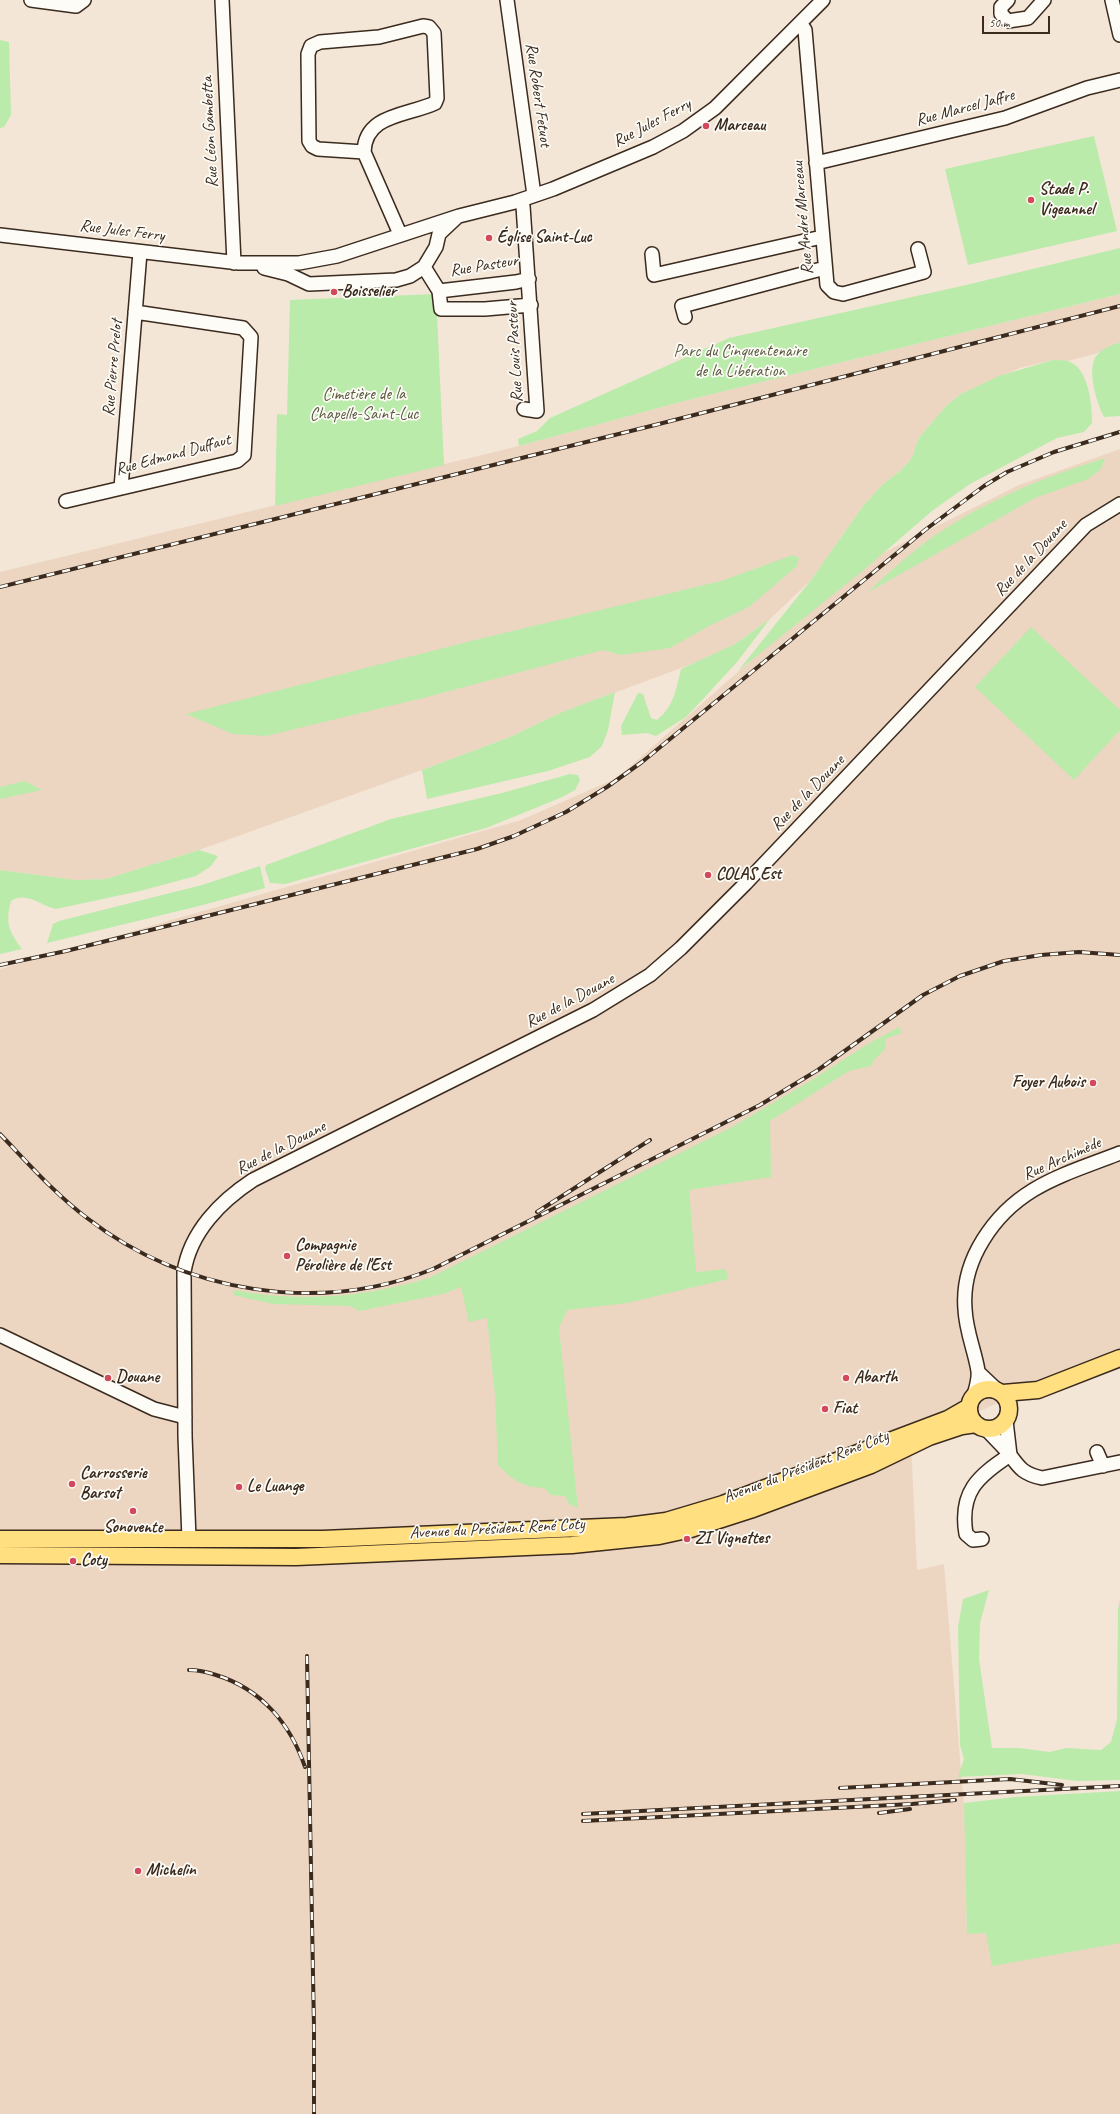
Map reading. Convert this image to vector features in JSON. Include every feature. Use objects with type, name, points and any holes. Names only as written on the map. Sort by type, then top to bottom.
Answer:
[{"type":"main road","points":[[1038,1390],[997,1427],[981,1426],[969,1414],[971,1401],[985,1389],[1000,1392],[1038,1390],[1120,1358]]},
{"type":"main road","points":[[1000,1392],[1008,1401],[1008,1416]]},
{"type":"main road","name":"Avenue du Président René Coty","points":[[0,1539],[323,1539],[608,1528],[666,1521],[723,1504],[948,1419],[971,1401]]},
{"type":"main road","name":"Avenue du Président René Coty","points":[[0,1555],[296,1557],[572,1545],[659,1536],[691,1529],[750,1510],[865,1467],[929,1437],[962,1426],[981,1426]]},
{"type":"main road","points":[[188,1556],[189,1539]]},
{"type":"street","points":[[31,0],[76,6],[84,0]]},
{"type":"street","name":"Rue Léon Gambetta","points":[[222,0],[236,263]]},
{"type":"street","name":"Rue Robert Fetuot","points":[[506,0],[534,195]]},
{"type":"street","name":"Rue Jules Ferry","points":[[236,263],[299,263],[337,256],[426,226],[521,200],[653,146],[683,131],[715,108],[823,0]]},
{"type":"street","points":[[1008,0],[1001,6],[1001,14],[1008,21],[1028,18],[1044,0]]},
{"type":"street","points":[[1112,0],[1120,35]]},
{"type":"street","name":"Rue André Marceau","points":[[800,23],[805,30],[827,285],[834,292],[843,294],[924,272],[918,249]]},
{"type":"street","points":[[364,152],[318,149],[312,146],[309,141],[308,54],[311,46],[320,42],[379,37],[423,26],[429,27],[434,32],[437,98],[435,103],[378,122],[370,129],[364,140],[364,152],[400,234]]},
{"type":"street","name":"Rue Marcel Jaffre","points":[[816,163],[1005,118],[1087,88],[1120,80]]},
{"type":"street","name":"Rue Pasteur","points":[[439,291],[516,282],[529,279],[523,206],[521,200]]},
{"type":"street","name":"Rue Jules Ferry","points":[[0,235],[236,263],[274,270],[309,284],[396,280],[410,276],[424,267],[436,247],[439,234],[459,216]]},
{"type":"street","points":[[426,226],[439,234]]},
{"type":"street","points":[[652,254],[654,275],[822,237]]},
{"type":"street","name":"Rue Pierre Prelot","points":[[120,488],[140,252]]},
{"type":"street","points":[[298,280],[293,270],[299,263]]},
{"type":"street","name":"Rue Pasteur","points":[[424,267],[439,291],[441,309],[484,309],[531,305]]},
{"type":"street","points":[[685,317],[682,306],[825,268]]},
{"type":"street","name":"Rue Louis Pasteur","points":[[524,409],[537,411],[529,279]]},
{"type":"street","name":"Rue Edmond Duffaut","points":[[66,501],[237,461],[244,455],[251,337],[243,328],[135,312]]},
{"type":"street","name":"Rue de la Douane","points":[[189,1539],[183,1295],[185,1264],[194,1241],[222,1204],[253,1180],[593,1010],[652,974],[681,948],[745,884],[1086,526],[1120,504]]},
{"type":"street","name":"Rue Archimède","points":[[971,1401],[978,1372],[968,1336],[964,1309],[966,1288],[969,1266],[992,1226],[1002,1213],[1024,1195],[1056,1178],[1120,1153]]},
{"type":"street","points":[[0,1335],[154,1409],[185,1417]]},
{"type":"street","points":[[978,1372],[1000,1392]]},
{"type":"street","points":[[1008,1416],[1010,1455]]},
{"type":"street","points":[[981,1426],[1010,1455],[1015,1464],[1022,1470],[1031,1475],[1042,1478],[1120,1462]]},
{"type":"street","points":[[1097,1452],[1103,1466]]},
{"type":"street","points":[[982,1540],[973,1540],[966,1534],[964,1512],[966,1503],[970,1492],[982,1474],[1010,1455]]},
{"type":"shaded area","points":[[1120,294],[1120,342],[1098,353],[1068,361],[1053,360],[1020,368],[961,394],[946,406],[918,439],[912,458],[900,471],[883,484],[863,506],[811,580],[770,619],[735,644],[708,658],[560,713],[510,737],[422,770],[199,850],[106,879],[75,880],[0,870],[0,572],[519,446],[684,401]]},
{"type":"shaded area","points":[[1120,449],[1120,1348],[911,1442],[917,1570],[944,1564],[965,1819],[967,1934],[1120,1919],[1120,2114],[0,2114],[0,969],[521,820],[617,778],[861,564],[1019,485]]},
{"type":"green space","points":[[0,40],[9,42],[11,115],[4,127],[0,128]]},
{"type":"green space","name":"Stade P. Vigeannel","points":[[1094,136],[1117,231],[968,265],[945,169]]},
{"type":"green space","name":"Parc du Cinquentenaire de la Libération","points":[[1120,248],[1120,294],[684,401],[519,446],[518,439],[537,431],[550,418],[729,338],[966,285]]},
{"type":"green space","name":"Cimetière de la Chapelle-Saint-Luc","points":[[436,294],[444,465],[275,506],[277,414],[287,415],[290,300]]},
{"type":"green space","points":[[1120,342],[1120,416],[1104,417],[1096,395],[1092,376],[1092,367],[1094,360],[1100,352]]},
{"type":"green space","points":[[1053,360],[1068,361],[1075,365],[1081,371],[1085,379],[1090,397],[1092,423],[1084,432],[1057,438],[970,484],[932,511],[866,568],[738,671],[811,580],[863,506],[883,484],[900,471],[912,458],[918,439],[946,406],[961,394],[999,376]]},
{"type":"green space","points":[[1105,458],[1101,469],[1088,479],[1035,498],[867,593],[932,537],[973,512],[991,502],[1028,486]]},
{"type":"green space","points":[[793,555],[799,558],[797,566],[749,607],[709,626],[670,648],[621,655],[603,650],[427,697],[266,736],[233,734],[186,714],[471,641],[721,581]]},
{"type":"green space","points":[[770,619],[737,662],[686,717],[656,736],[647,733],[622,735],[621,726],[638,693],[643,694],[651,718],[657,720],[663,715],[674,697],[681,669],[735,644]]},
{"type":"green space","points":[[1031,627],[1120,710],[1120,730],[1074,780],[975,687]]},
{"type":"green space","points":[[615,692],[608,730],[602,746],[590,757],[548,771],[427,799],[422,770],[510,737],[560,713]]},
{"type":"green space","points":[[570,774],[578,775],[580,780],[575,790],[560,798],[486,828],[285,884],[270,883],[265,869],[266,865],[391,819],[502,793]]},
{"type":"green space","points":[[25,781],[42,790],[0,799],[0,787]]},
{"type":"green space","points":[[199,850],[218,856],[211,866],[196,876],[140,891],[56,909],[28,898],[17,898],[11,901],[8,915],[9,926],[11,932],[22,949],[0,954],[0,870],[75,880],[106,879]]},
{"type":"green space","points":[[260,866],[265,888],[199,906],[47,943],[53,924],[59,921],[202,885]]},
{"type":"green space","points":[[899,1027],[902,1033],[885,1039],[886,1048],[874,1060],[871,1066],[849,1071],[770,1121],[771,1177],[689,1190],[696,1272],[726,1269],[728,1279],[627,1303],[567,1310],[559,1328],[578,1508],[569,1504],[565,1496],[551,1495],[544,1488],[532,1487],[520,1483],[508,1475],[498,1465],[495,1396],[487,1318],[469,1322],[461,1287],[443,1294],[359,1311],[350,1306],[273,1304],[233,1295],[234,1290],[258,1294],[308,1297],[357,1294],[405,1285],[429,1278],[730,1128],[807,1083],[868,1044]]},
{"type":"green space","points":[[989,1590],[980,1623],[979,1659],[992,1748],[1019,1748],[1050,1752],[1066,1748],[1101,1750],[1111,1742],[1117,1719],[1118,1610],[1120,1599],[1120,1780],[1077,1781],[1022,1774],[958,1777],[964,1759],[960,1745],[958,1627],[963,1599]]},
{"type":"green space","points":[[1120,1791],[1120,1943],[992,1966],[986,1933],[967,1934],[964,1803],[1015,1797]]},
{"type":"railway","points":[[0,587],[655,425],[1120,306]]},
{"type":"railway","points":[[0,965],[66,951],[477,849],[514,836],[566,812],[607,787],[642,762],[925,530],[984,486],[1007,472],[1054,452],[1120,432]]},
{"type":"railway","points":[[0,1134],[31,1167],[75,1209],[125,1244],[166,1264],[209,1279],[254,1289],[299,1293],[344,1291],[389,1283],[433,1269],[760,1105],[818,1070],[923,995],[960,976],[1004,961],[1041,955],[1079,952],[1120,955]]},
{"type":"railway","points":[[537,1212],[650,1140]]},
{"type":"railway","points":[[307,1656],[314,2028],[314,2114]]},
{"type":"railway","points":[[189,1670],[209,1673],[232,1681],[247,1689],[260,1699],[282,1722],[299,1751],[305,1767]]},
{"type":"railway","points":[[840,1788],[1010,1779],[1062,1785]]},
{"type":"railway","points":[[583,1814],[1120,1786]]},
{"type":"railway","points":[[583,1821],[912,1804],[955,1800]]},
{"type":"railway","points":[[879,1813],[910,1809]]},
{"type":"place","name":"Marceau","points":[[706,126]]},
{"type":"place","name":"Stade P. Vigeannel","points":[[1031,200]]},
{"type":"place","name":"Église Saint-Luc","points":[[489,238]]},
{"type":"place","name":"Boisselier","points":[[334,292]]},
{"type":"place","name":"COLAS Est","points":[[708,875]]},
{"type":"place","name":"Foyer Aubois","points":[[1093,1083]]},
{"type":"place","name":"Compagnie Pérolière de l'Est","points":[[287,1256]]},
{"type":"place","name":"Douane","points":[[108,1378]]},
{"type":"place","name":"Abarth","points":[[846,1378]]},
{"type":"place","name":"Fiat","points":[[825,1409]]},
{"type":"place","name":"Carrosserie Barsot","points":[[72,1484]]},
{"type":"place","name":"Le Luange","points":[[239,1487]]},
{"type":"place","name":"Sonovente","points":[[133,1511]]},
{"type":"place","name":"ZI Vignettes","points":[[687,1539]]},
{"type":"place","name":"Coty","points":[[73,1561]]},
{"type":"place","name":"Michelin","points":[[138,1871]]}]
